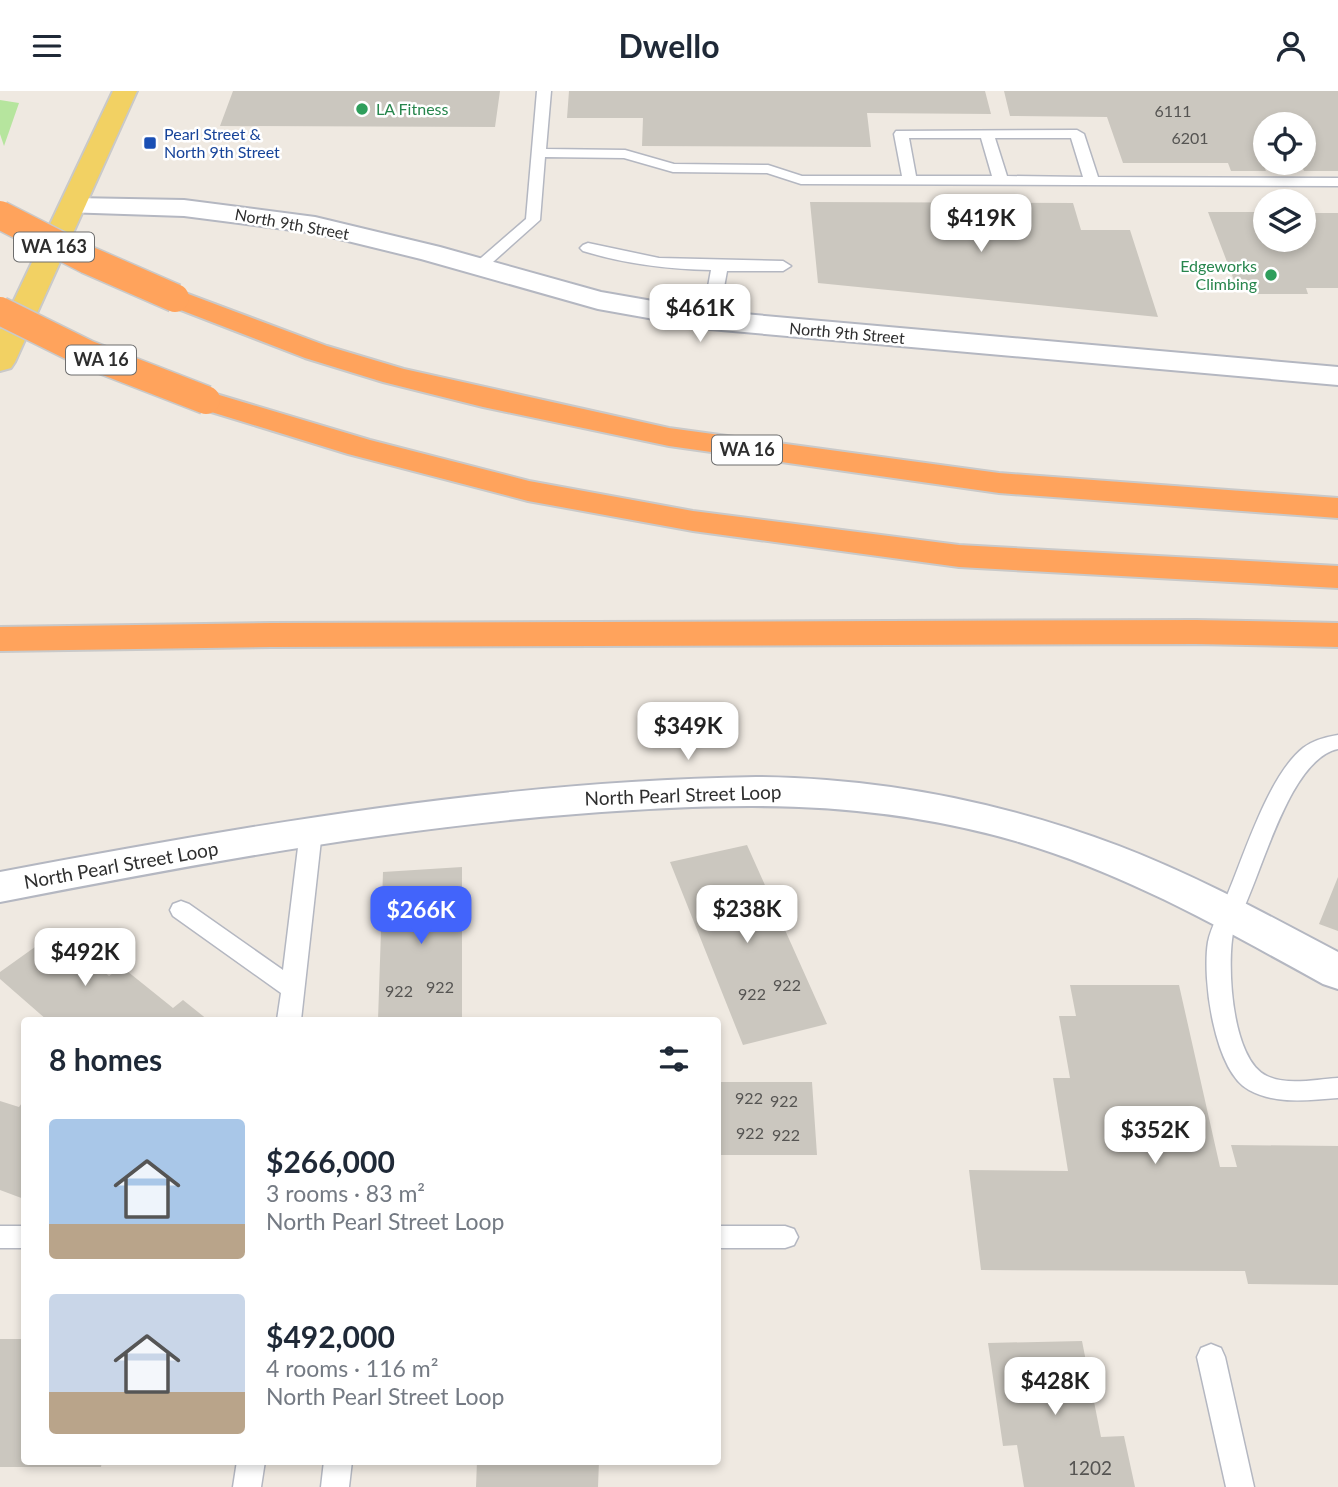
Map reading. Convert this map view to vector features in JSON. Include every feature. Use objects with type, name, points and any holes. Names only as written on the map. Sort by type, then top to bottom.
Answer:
[{"type":"highway","name":"WA 16","points":[[0,215],[98,265],[175,298],[316,352],[394,376],[483,398],[669,437],[999,483],[1338,508]]},
{"type":"highway","name":"WA 16","points":[[0,311],[87,354],[206,400],[359,447],[528,491],[693,521],[959,556],[1338,577]]},
{"type":"highway","points":[[0,639],[1157,632],[1338,635]]},
{"type":"highway","points":[[0,662],[130,637]]},
{"type":"main road","name":"WA 163","points":[[0,362],[125,91]]},
{"type":"street","name":"North 9th Street","points":[[74,206],[184,208],[271,218],[349,233],[598,300],[710,320],[1338,376]]},
{"type":"street","name":"North Pearl Street Loop","points":[[0,887],[311,831],[489,807],[594,798],[789,790],[901,801],[1026,830],[1165,881],[1338,972]]},
{"type":"lane","points":[[479,267],[533,220],[544,91]]},
{"type":"lane","points":[[910,180],[901,134],[1077,134],[1092,181]]},
{"type":"lane","points":[[988,134],[1001,181]]},
{"type":"lane","points":[[540,153],[625,154],[673,168],[768,169],[801,180],[1338,182]]},
{"type":"lane","points":[[588,248],[614,257],[720,266],[783,266]]},
{"type":"lane","points":[[710,320],[720,266]]},
{"type":"lane","points":[[1338,742],[1320,746],[1298,766],[1266,829],[1231,914],[1222,929],[1219,973],[1227,1023],[1240,1063],[1249,1077],[1263,1086],[1338,1089]]},
{"type":"lane","points":[[289,1017],[311,831]]},
{"type":"lane","points":[[181,910],[293,989]]},
{"type":"lane","points":[[0,1237],[21,1237]]},
{"type":"lane","points":[[721,1237],[785,1237]]},
{"type":"lane","points":[[1211,1356],[1240,1487]]},
{"type":"lane","points":[[247,1487],[250,1465]]},
{"type":"lane","points":[[335,1487],[338,1465]]},
{"type":"green space","points":[[0,100],[19,103],[4,146],[0,134]]},
{"type":"building","name":"LA Fitness","points":[[233,91],[500,91],[495,127],[220,126]]},
{"type":"building","points":[[569,91],[985,91],[991,114],[867,113],[871,147],[642,146],[643,118],[567,118]]},
{"type":"building","points":[[1004,91],[1338,91],[1338,171],[1316,171],[1316,112],[1253,112],[1253,171],[1231,171],[1228,163],[1123,163],[1107,117],[1010,116]]},
{"type":"building","points":[[810,202],[1073,203],[1081,230],[1130,230],[1158,317],[818,283]]},
{"type":"building","points":[[1208,212],[1253,212],[1253,252],[1316,252],[1316,213],[1338,213],[1338,288],[1306,288],[1308,294],[1257,294],[1255,288],[1237,288]]},
{"type":"building","points":[[747,845],[827,1024],[743,1045],[670,862]]},
{"type":"building","points":[[462,867],[462,1017],[378,1017],[383,872]]},
{"type":"building","points":[[1338,877],[1338,931],[1319,924]]},
{"type":"building","points":[[56,932],[109,976],[122,967],[173,1008],[183,1000],[204,1017],[44,1017],[0,979],[0,972]]},
{"type":"building","points":[[1070,985],[1179,985],[1220,1167],[1237,1167],[1231,1145],[1338,1146],[1338,1285],[1248,1284],[1245,1271],[981,1270],[969,1170],[1068,1171],[1053,1078],[1070,1078],[1059,1016],[1076,1016]]},
{"type":"building","points":[[721,1082],[812,1082],[817,1155],[721,1155]]},
{"type":"building","points":[[0,1101],[19,1107],[21,1104],[21,1198],[0,1190]]},
{"type":"building","points":[[0,1339],[21,1339],[21,1465],[101,1465],[0,1467]]},
{"type":"building","points":[[1082,1341],[1101,1437],[1124,1436],[1135,1487],[1024,1487],[1017,1445],[1003,1446],[988,1343]]},
{"type":"building","points":[[477,1465],[599,1465],[598,1487],[476,1487]]},
{"type":"place","name":"LA Fitness","points":[[362,109]]},
{"type":"place","name":"Pearl Street & North 9th Street","points":[[150,143]]},
{"type":"place","name":"Edgeworks Climbing","points":[[1271,275]]}]
